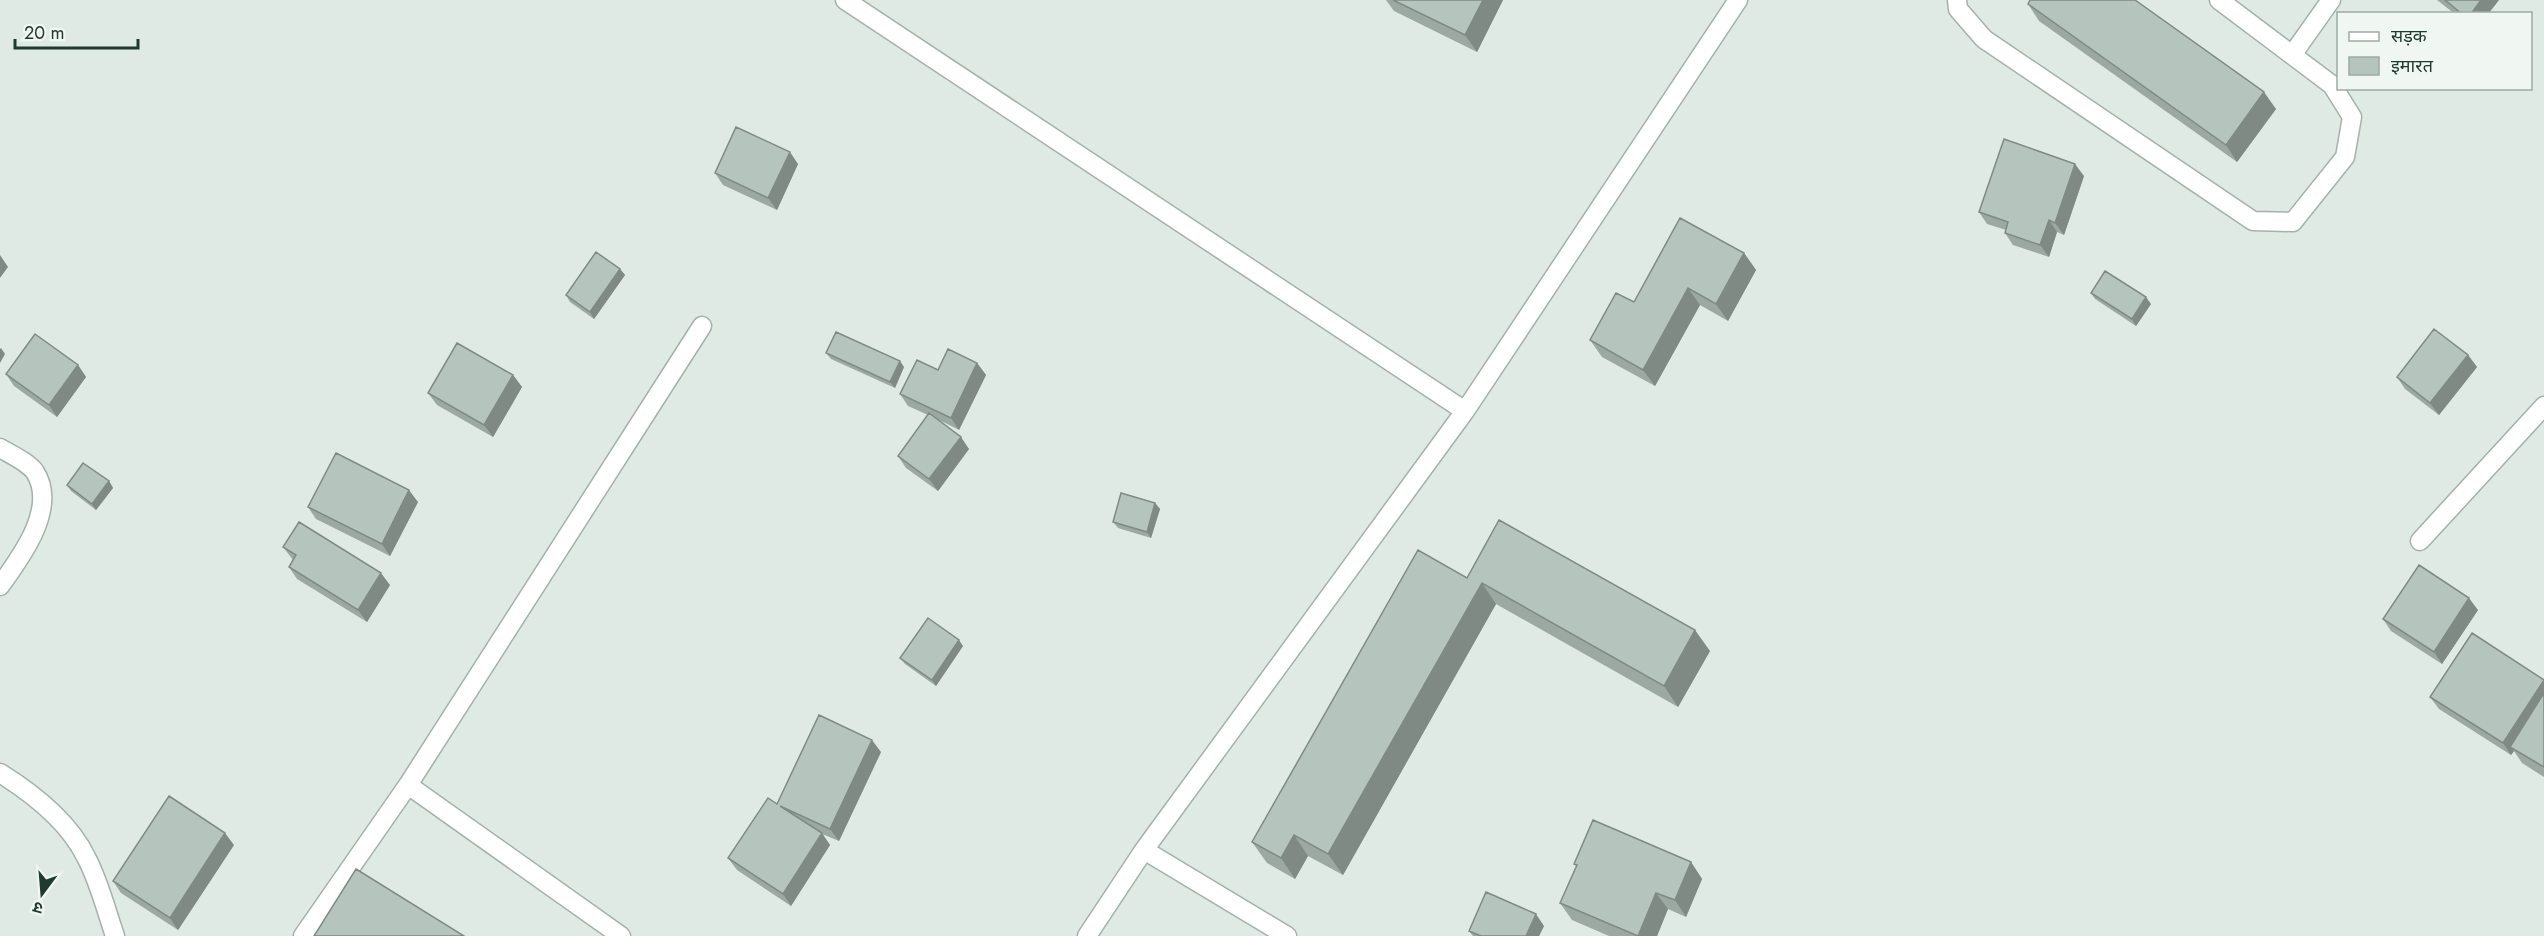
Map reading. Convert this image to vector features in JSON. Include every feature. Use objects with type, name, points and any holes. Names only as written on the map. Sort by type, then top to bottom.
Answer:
[{"type":"street","points":[[845,0],[1465,411]]},
{"type":"street","points":[[1087,936],[1144,850],[1465,411],[1738,0]]},
{"type":"street","points":[[1957,0],[1958,9],[1983,39],[2253,221],[2293,222],[2345,157],[2352,117],[2332,85],[2219,0]]},
{"type":"street","points":[[2292,55],[2331,0]]},
{"type":"street","points":[[303,936],[408,785],[702,326]]},
{"type":"street","points":[[2420,541],[2544,406]]},
{"type":"street","points":[[0,448],[34,471],[43,497],[36,526],[18,562],[0,586]]},
{"type":"street","points":[[0,773],[26,790],[51,813],[86,856],[116,936]]},
{"type":"street","points":[[408,785],[621,936]]},
{"type":"street","points":[[1144,850],[1287,936]]},
{"type":"building","points":[[1393,0],[1483,0],[1465,35]]},
{"type":"building","points":[[2030,0],[2135,0],[2264,92],[2226,145],[2028,4]]},
{"type":"building","points":[[2445,0],[2481,0],[2472,12],[2460,12]]},
{"type":"building","points":[[736,127],[790,152],[768,198],[715,173]]},
{"type":"building","points":[[2004,139],[2075,164],[2055,223],[2049,220],[2040,245],[2005,233],[2008,222],[1979,212]]},
{"type":"building","points":[[1680,218],[1744,253],[1716,304],[1688,288],[1643,370],[1590,340],[1616,293],[1634,302]]},
{"type":"building","points":[[596,252],[620,269],[590,312],[566,295]]},
{"type":"building","points":[[2105,271],[2146,297],[2132,319],[2091,293]]},
{"type":"building","points":[[2434,329],[2468,355],[2430,403],[2397,377]]},
{"type":"building","points":[[836,332],[900,361],[890,382],[826,353]]},
{"type":"building","points":[[35,334],[78,365],[49,405],[6,374]]},
{"type":"building","points":[[457,343],[513,375],[484,425],[428,393]]},
{"type":"building","points":[[948,349],[977,363],[951,418],[900,394],[917,360],[938,370]]},
{"type":"building","points":[[929,413],[961,437],[929,479],[898,456]]},
{"type":"building","points":[[336,453],[409,490],[382,544],[308,507]]},
{"type":"building","points":[[83,463],[109,481],[92,504],[67,485]]},
{"type":"building","points":[[1121,493],[1155,503],[1147,532],[1113,522]]},
{"type":"building","points":[[1499,520],[1695,630],[1664,686],[1482,583],[1328,854],[1294,835],[1281,858],[1252,842],[1418,550],[1467,578]]},
{"type":"building","points":[[299,522],[381,573],[358,610],[289,567],[296,555],[283,547]]},
{"type":"building","points":[[2419,565],[2469,598],[2434,652],[2383,619]]},
{"type":"building","points":[[928,618],[959,640],[932,680],[900,658]]},
{"type":"building","points":[[2472,633],[2544,680],[2503,743],[2430,697]]},
{"type":"building","points":[[2544,693],[2544,767],[2510,747]]},
{"type":"building","points":[[819,715],[872,740],[830,829],[780,806],[822,833],[783,894],[728,858],[768,798],[777,804]]},
{"type":"building","points":[[169,796],[225,833],[170,918],[113,881]]},
{"type":"building","points":[[1593,820],[1691,862],[1675,900],[1656,893],[1638,936],[1560,903]]},
{"type":"building","points":[[356,869],[464,936],[314,936]]},
{"type":"building","points":[[1486,892],[1536,914],[1526,936],[1481,936],[1469,931]]}]
